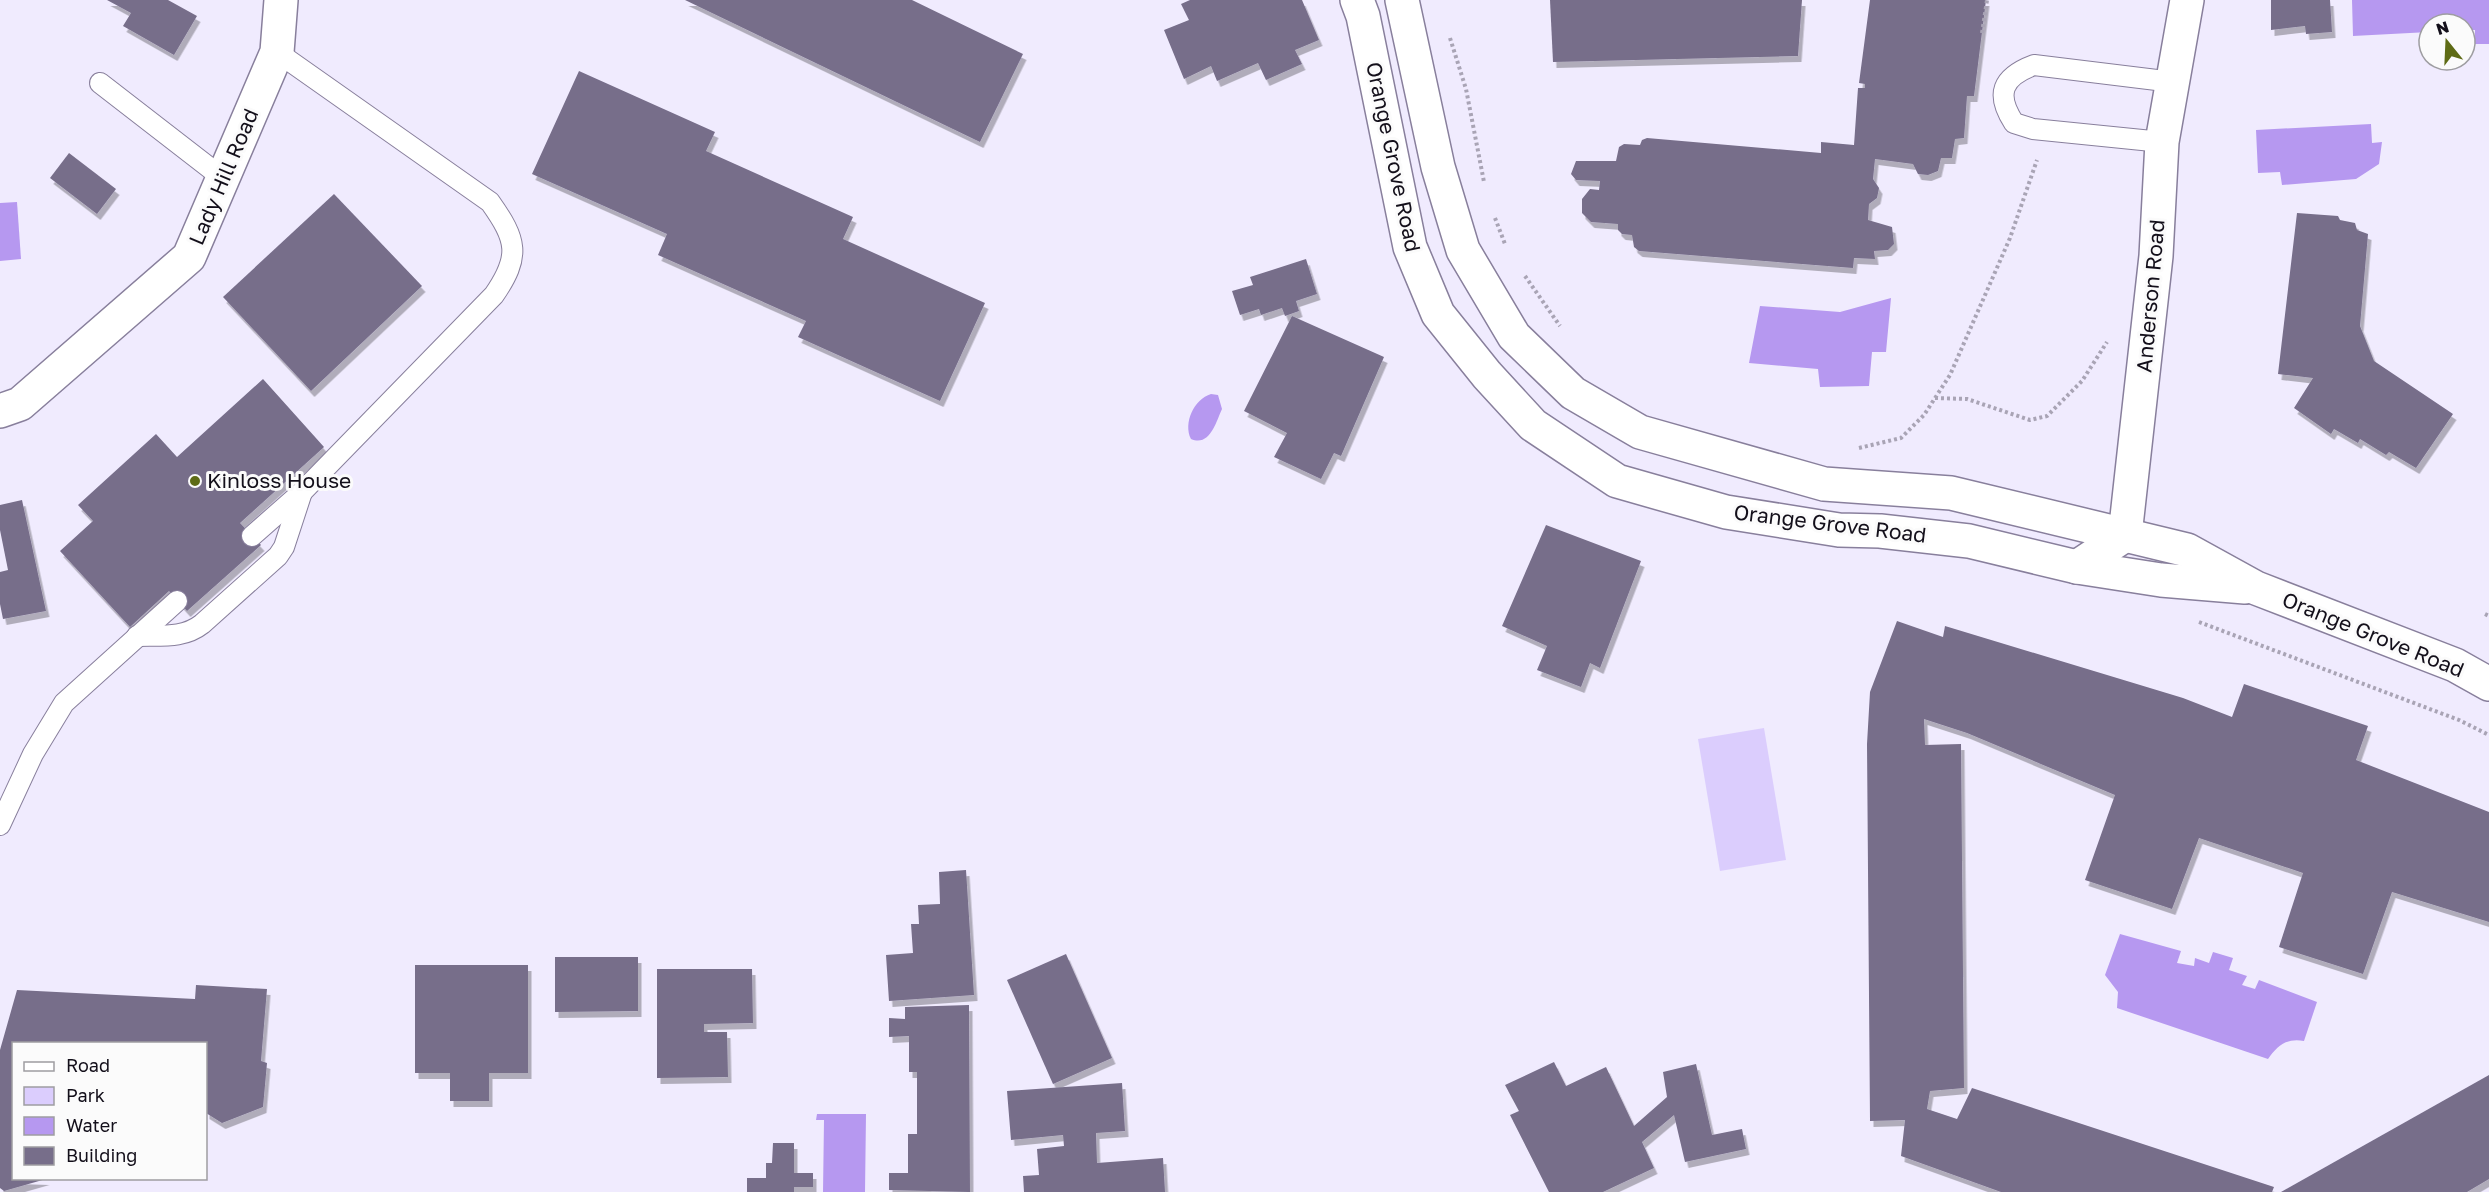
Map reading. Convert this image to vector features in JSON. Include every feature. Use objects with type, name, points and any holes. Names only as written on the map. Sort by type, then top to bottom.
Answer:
[{"type":"street","name":"Lady Hill Road","points":[[0,411],[20,404],[189,257],[278,52],[281,0]]},
{"type":"street","name":"Orange Grove Road","points":[[1357,0],[1364,16],[1410,246],[1438,314],[1487,375],[1533,424],[1617,481],[1726,512],[1839,530],[1880,531],[1969,541],[2077,567],[2161,580],[2256,588]]},
{"type":"street","name":"Orange Grove Road","points":[[1402,0],[1438,167],[1463,250],[1514,336],[1573,393],[1640,432],[1824,484],[1951,493],[2187,550],[2256,588],[2455,665],[2489,684]]},
{"type":"street","name":"Anderson Road","points":[[2125,535],[2156,256],[2162,142],[2187,0]]},
{"type":"street","points":[[1396,174],[1438,167]]},
{"type":"street","points":[[2077,567],[2125,535]]},
{"type":"lane","points":[[252,536],[302,492],[494,295],[514,261],[508,230],[490,202],[278,52]]},
{"type":"lane","points":[[2162,142],[2042,130],[2014,123],[2004,108],[2003,90],[2015,72],[2034,64],[2173,82]]},
{"type":"lane","points":[[100,83],[224,179]]},
{"type":"lane","points":[[137,636],[179,636],[191,632],[202,624],[278,556],[288,536],[302,492]]},
{"type":"lane","points":[[0,825],[33,754],[64,703],[177,601]]},
{"type":"path","points":[[1982,33],[1987,0]]},
{"type":"path","points":[[1448,31],[1466,89],[1485,188]]},
{"type":"path","points":[[1850,450],[1900,438],[1924,415],[1950,375],[2010,238],[2038,159],[2042,130]]},
{"type":"path","points":[[1491,208],[1506,247]]},
{"type":"path","points":[[1524,275],[1565,332]]},
{"type":"path","points":[[1935,398],[1967,399],[2030,420],[2047,416],[2082,381],[2109,337]]},
{"type":"path","points":[[2372,690],[2458,720],[2489,735]]},
{"type":"green space","points":[[1764,728],[1786,860],[1720,871],[1698,739]]},
{"type":"water","points":[[2352,0],[2489,0],[2489,44],[2477,44],[2477,12],[2417,12],[2417,33],[2353,36]]},
{"type":"water","points":[[2371,124],[2372,143],[2382,142],[2379,164],[2356,179],[2282,185],[2280,172],[2258,173],[2256,130]]},
{"type":"water","points":[[17,202],[21,259],[0,261],[0,203]]},
{"type":"water","points":[[1891,298],[1886,352],[1872,352],[1869,386],[1820,387],[1818,369],[1749,363],[1760,306],[1840,312]]},
{"type":"water","points":[[1211,394],[1218,395],[1222,409],[1208,436],[1198,441],[1191,439],[1188,426],[1192,412],[1200,401]]},
{"type":"water","points":[[2120,934],[2181,951],[2177,963],[2194,966],[2195,958],[2209,963],[2213,952],[2233,958],[2229,970],[2247,976],[2242,985],[2255,989],[2259,980],[2317,1002],[2304,1041],[2283,1044],[2268,1059],[2117,1008],[2118,992],[2105,975]]},
{"type":"water","points":[[817,1114],[866,1114],[865,1192],[823,1192],[824,1120],[816,1120]]},
{"type":"building","points":[[107,0],[168,0],[197,16],[174,55],[123,26],[131,13]]},
{"type":"building","points":[[685,0],[912,0],[1023,54],[980,142]]},
{"type":"building","points":[[1190,0],[1302,0],[1319,40],[1295,50],[1302,64],[1266,80],[1258,63],[1217,81],[1211,66],[1184,79],[1164,30],[1189,20],[1181,4]]},
{"type":"building","points":[[1550,0],[1802,0],[1798,56],[1553,62]]},
{"type":"building","points":[[1870,0],[1986,0],[1974,96],[1967,96],[1964,138],[1955,139],[1952,158],[1941,158],[1938,171],[1928,175],[1918,174],[1913,164],[1875,159],[1873,179],[1879,188],[1877,198],[1869,204],[1868,220],[1892,227],[1894,244],[1888,250],[1874,251],[1875,259],[1854,258],[1853,268],[1639,251],[1634,247],[1632,235],[1622,234],[1618,230],[1618,224],[1591,222],[1582,213],[1582,199],[1590,189],[1599,190],[1600,181],[1576,180],[1571,174],[1576,161],[1616,161],[1619,147],[1624,144],[1640,145],[1642,140],[1647,138],[1821,153],[1821,142],[1854,145],[1858,88],[1865,88],[1865,84],[1859,83]]},
{"type":"building","points":[[2271,0],[2330,0],[2332,32],[2306,34],[2305,26],[2271,30]]},
{"type":"building","points":[[579,71],[715,132],[706,151],[853,217],[843,239],[985,303],[940,401],[798,337],[806,321],[658,255],[667,234],[532,174]]},
{"type":"building","points":[[69,153],[116,189],[97,214],[50,178]]},
{"type":"building","points":[[334,194],[422,286],[311,391],[223,297]]},
{"type":"building","points":[[2297,213],[2338,216],[2340,220],[2355,223],[2357,230],[2368,234],[2360,326],[2374,361],[2453,414],[2416,468],[2389,452],[2386,455],[2360,439],[2358,443],[2334,429],[2331,434],[2294,408],[2313,378],[2278,374]]},
{"type":"building","points":[[1306,259],[1317,294],[1296,301],[1299,311],[1285,316],[1282,308],[1261,315],[1259,309],[1240,315],[1232,291],[1253,285],[1250,277]]},
{"type":"building","points":[[1292,316],[1384,357],[1341,456],[1334,453],[1321,479],[1274,457],[1287,433],[1244,411]]},
{"type":"building","name":"Kinloss House","points":[[263,379],[324,447],[240,523],[261,545],[187,611],[169,591],[130,627],[60,551],[93,521],[78,505],[156,434],[177,457]]},
{"type":"building","points":[[22,500],[46,611],[3,619],[0,604],[0,572],[8,570],[0,530],[0,505]]},
{"type":"building","points":[[1546,525],[1641,561],[1600,668],[1590,663],[1581,687],[1537,670],[1547,646],[1502,626]]},
{"type":"building","points":[[1897,621],[1943,637],[1945,626],[2183,698],[2232,717],[2244,684],[2368,726],[2356,760],[2489,812],[2489,922],[2392,892],[2363,974],[2279,947],[2303,873],[2199,838],[2172,909],[2085,880],[2115,795],[1967,733],[1924,719],[1925,745],[1961,744],[1964,1088],[1930,1091],[1927,1109],[1957,1119],[1972,1088],[2274,1187],[2272,1192],[2001,1192],[1901,1156],[1905,1120],[1870,1121],[1867,744],[1870,692]]},
{"type":"building","points":[[966,870],[974,995],[889,1001],[886,955],[913,953],[911,924],[919,924],[918,905],[940,904],[939,872]]},
{"type":"building","points":[[1066,954],[1112,1058],[1053,1084],[1007,980]]},
{"type":"building","points":[[555,957],[638,957],[638,1011],[555,1012]]},
{"type":"building","points":[[415,965],[528,965],[528,1073],[489,1073],[489,1101],[450,1101],[450,1073],[415,1073]]},
{"type":"building","points":[[657,969],[752,969],[753,1023],[704,1024],[704,1032],[727,1032],[728,1077],[657,1078]]},
{"type":"building","points":[[196,985],[267,989],[261,1061],[267,1063],[263,1107],[222,1123],[207,1114],[207,1042],[12,1042],[12,1180],[42,1180],[4,1191],[0,1188],[0,1050],[17,990],[195,999]]},
{"type":"building","points":[[969,1005],[970,1192],[889,1190],[889,1173],[908,1173],[908,1134],[917,1134],[917,1072],[909,1072],[909,1036],[889,1037],[889,1018],[905,1019],[905,1007]]},
{"type":"building","points":[[1554,1062],[1566,1086],[1606,1067],[1634,1126],[1667,1097],[1663,1072],[1696,1064],[1712,1135],[1742,1129],[1746,1149],[1685,1162],[1674,1115],[1642,1142],[1654,1168],[1603,1192],[1549,1192],[1510,1115],[1519,1111],[1505,1085]]},
{"type":"building","points":[[2489,1075],[2489,1179],[2467,1192],[2281,1192]]},
{"type":"building","points":[[1122,1083],[1125,1131],[1096,1133],[1097,1163],[1163,1158],[1165,1192],[1024,1192],[1023,1176],[1039,1175],[1037,1149],[1064,1146],[1063,1135],[1011,1140],[1007,1091]]},
{"type":"building","points":[[773,1143],[794,1143],[794,1173],[813,1173],[813,1187],[794,1187],[794,1192],[747,1192],[747,1178],[766,1178],[766,1163],[772,1163]]},
{"type":"place","name":"Kinloss House","points":[[195,481]]}]
